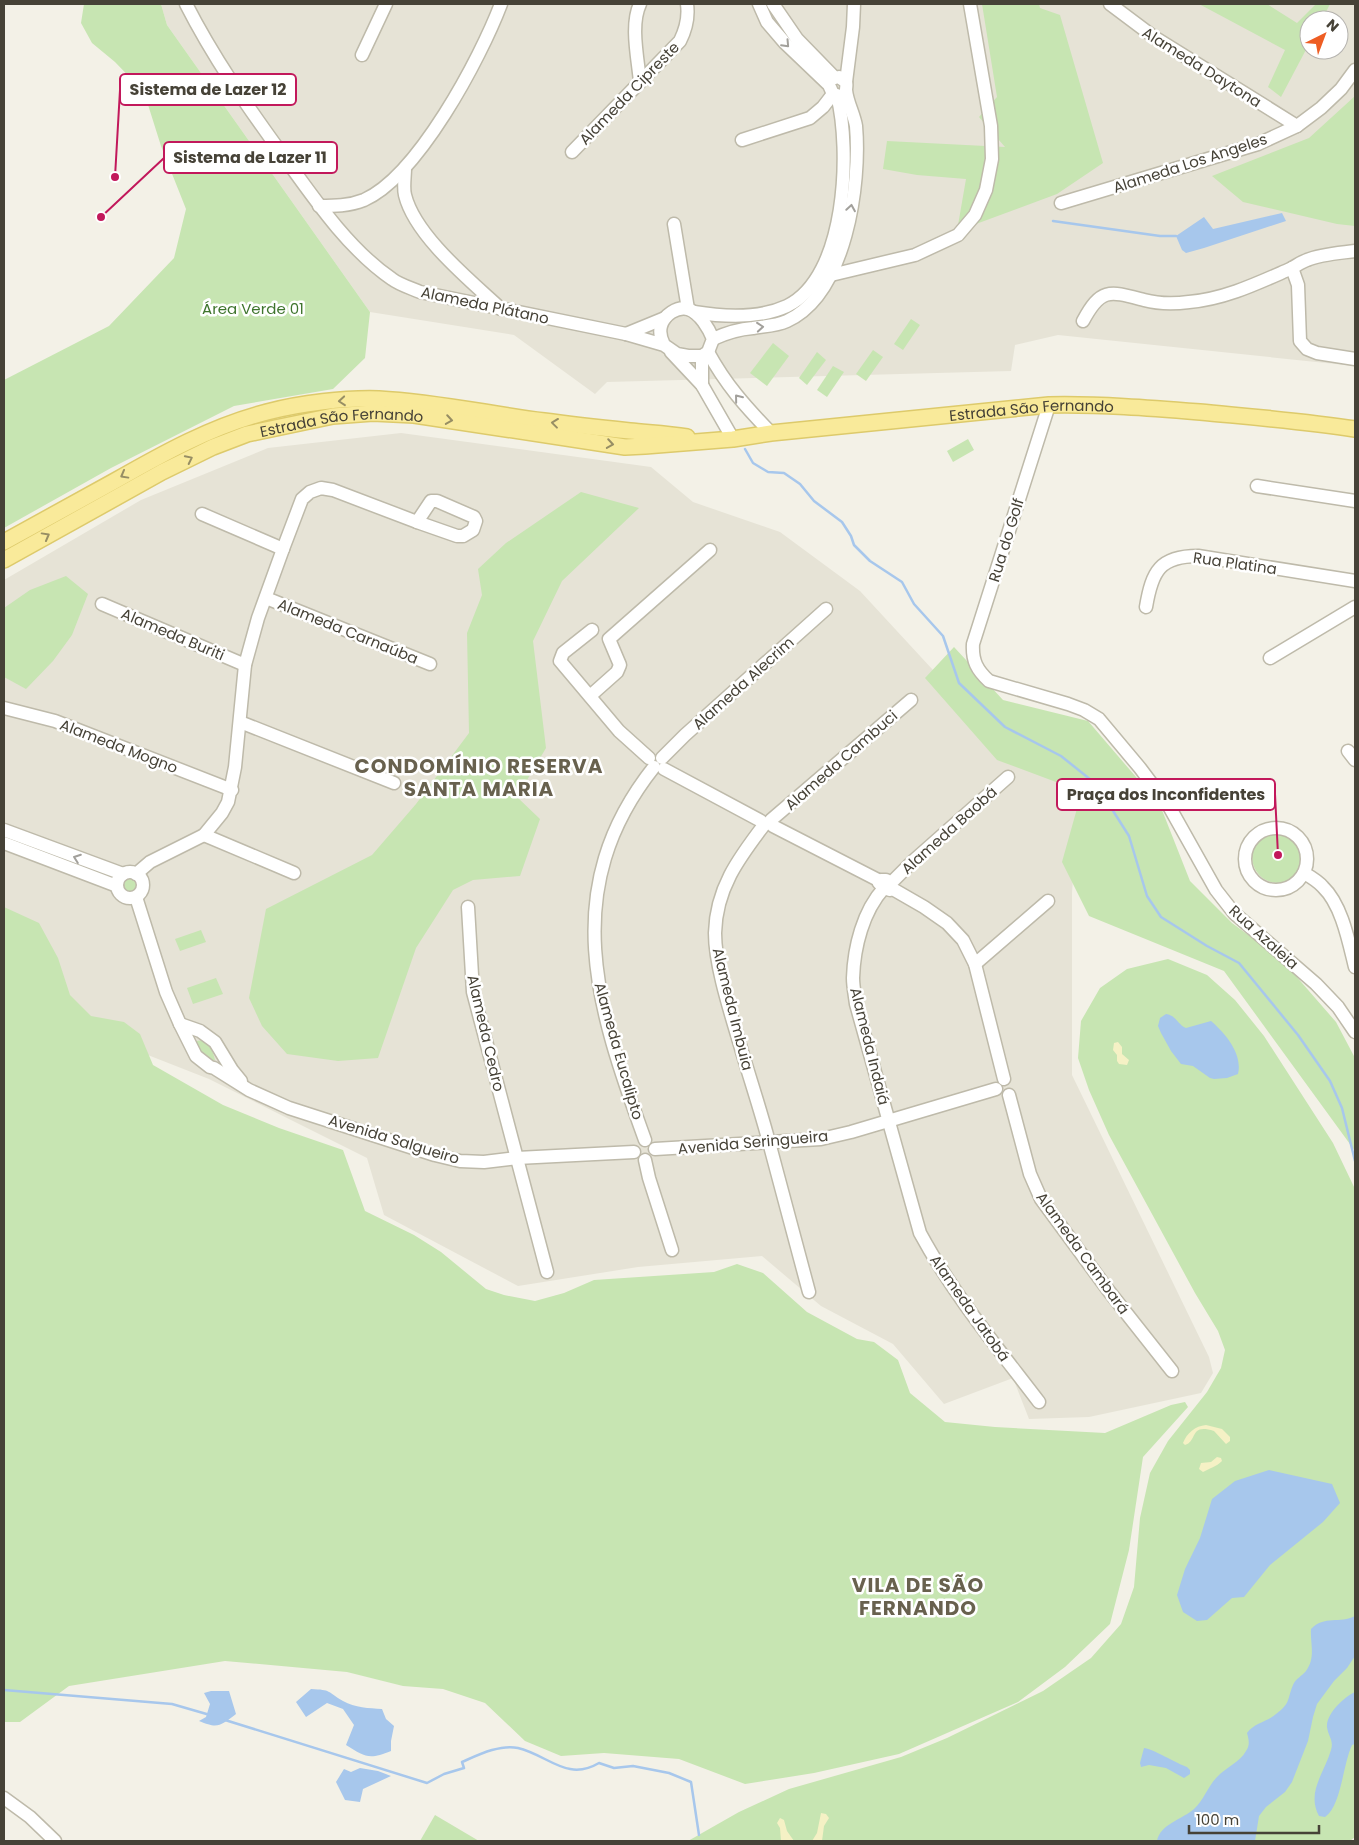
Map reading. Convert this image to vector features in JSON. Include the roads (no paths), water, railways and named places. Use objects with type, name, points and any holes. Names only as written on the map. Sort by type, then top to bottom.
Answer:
[{"type":"main road","name":"Estrada São Fernando","points":[[4,542],[156,457],[186,443],[227,425],[268,412],[314,404],[344,400],[378,399],[422,402],[534,420],[670,434],[708,442]]},
{"type":"main road","name":"Estrada São Fernando","points":[[4,560],[162,472],[213,446],[247,434],[311,420],[373,413],[414,415],[625,446],[708,442],[1049,405],[1081,404],[1306,421],[1355,429]]},
{"type":"street","name":"Alameda Plátano","points":[[186,4],[210,48],[244,101],[319,206],[365,257],[394,281],[420,292],[626,334],[666,347]]},
{"type":"street","points":[[362,55],[386,4]]},
{"type":"street","points":[[319,206],[348,205],[363,200],[388,184],[405,168],[443,114],[471,68],[501,4]]},
{"type":"street","points":[[640,4],[635,26],[640,82]]},
{"type":"street","name":"Alameda Cipreste","points":[[572,152],[680,42],[686,28],[687,4]]},
{"type":"street","points":[[759,4],[767,22],[784,43],[838,87]]},
{"type":"street","points":[[702,385],[705,354],[713,339],[729,332],[777,325],[788,321],[810,303],[848,230],[854,190],[856,126],[838,87],[797,39],[773,4]]},
{"type":"street","points":[[742,140],[810,118],[823,107],[838,87],[853,28],[854,4]]},
{"type":"street","points":[[733,439],[702,385],[666,347],[660,335],[661,326],[665,318],[671,312],[677,310],[721,317],[764,313],[787,306],[825,274],[915,255],[958,235],[975,215],[986,190],[992,159],[991,126],[970,4]]},
{"type":"street","name":"Alameda Daytona","points":[[1110,4],[1154,37],[1297,126]]},
{"type":"street","name":"Alameda Los Angeles","points":[[1061,203],[1258,144],[1297,126],[1321,108],[1341,89],[1355,70]]},
{"type":"street","points":[[405,168],[405,194],[416,221],[429,238],[501,309]]},
{"type":"street","points":[[388,184],[405,194]]},
{"type":"street","points":[[341,230],[348,205]]},
{"type":"street","points":[[674,224],[691,311],[705,325],[713,339]]},
{"type":"street","points":[[1082,322],[1091,305],[1105,295],[1113,293],[1126,294],[1163,303],[1199,301],[1220,297],[1243,289],[1307,260],[1355,251]]},
{"type":"street","points":[[1292,268],[1298,285],[1300,341],[1306,349],[1317,353],[1355,358]]},
{"type":"street","points":[[466,302],[474,284]]},
{"type":"street","points":[[626,334],[665,318]]},
{"type":"street","points":[[666,347],[688,356],[705,354]]},
{"type":"street","points":[[705,354],[740,401],[771,434]]},
{"type":"street","name":"Rua do Golf","points":[[981,674],[974,662],[973,644],[1049,405]]},
{"type":"street","points":[[1257,486],[1355,501]]},
{"type":"street","points":[[136,874],[150,862],[204,835],[222,813],[228,802],[232,790],[245,665],[258,618],[302,499],[310,492],[321,488],[333,490],[417,522]]},
{"type":"street","points":[[202,514],[283,549]]},
{"type":"street","points":[[590,696],[617,672],[620,665],[609,639],[710,550]]},
{"type":"street","name":"Rua Platina","points":[[1146,607],[1153,577],[1160,568],[1171,560],[1184,556],[1198,556],[1355,580]]},
{"type":"street","name":"Alameda Carnaúba","points":[[266,598],[430,664]]},
{"type":"street","name":"Alameda Buriti","points":[[102,604],[245,665]]},
{"type":"street","points":[[1270,658],[1355,607]]},
{"type":"street","name":"Alameda Alecrim","points":[[657,763],[685,735],[826,609]]},
{"type":"street","points":[[592,630],[563,653],[560,661],[620,731],[657,763],[887,885],[924,907],[947,924],[964,940],[976,964],[1004,1079]]},
{"type":"street","name":"Rua Azaleia","points":[[981,674],[989,681],[1084,710],[1099,719],[1170,808],[1216,890],[1234,913],[1316,984],[1338,1007],[1355,1032]]},
{"type":"street","name":"Alameda Cambuci","points":[[767,823],[911,700]]},
{"type":"street","name":"Alameda Mogno","points":[[4,708],[55,721],[232,790]]},
{"type":"street","points":[[240,722],[394,783]]},
{"type":"street","name":"Alameda Eucalipto","points":[[645,1140],[625,1085],[600,995],[596,967],[594,911],[598,885],[607,853],[624,813],[638,788],[657,763]]},
{"type":"street","name":"Alameda Baobá","points":[[887,885],[943,833],[1008,777]]},
{"type":"street","name":"Alameda Imbuia","points":[[767,823],[736,863],[726,882],[719,906],[715,934],[720,969],[809,1292]]},
{"type":"street","points":[[1273,828],[1288,830],[1297,836],[1305,848],[1307,863],[1304,873],[1290,887],[1280,890],[1265,887],[1252,878],[1247,869],[1245,859],[1251,840],[1259,833],[1273,828]]},
{"type":"street","points":[[4,830],[123,874],[130,872],[136,874],[143,884],[142,892],[136,897],[124,897],[118,890],[118,882],[123,874]]},
{"type":"street","points":[[204,835],[294,873]]},
{"type":"street","points":[[4,843],[117,886]]},
{"type":"street","points":[[1304,873],[1325,888],[1346,926],[1355,967]]},
{"type":"street","name":"Alameda Indaiá","points":[[887,885],[873,902],[858,939],[853,979],[856,1004],[890,1120]]},
{"type":"street","points":[[136,897],[166,992],[180,1024]]},
{"type":"street","points":[[976,964],[1048,901]]},
{"type":"street","name":"Alameda Cedro","points":[[468,907],[473,992],[547,1272]]},
{"type":"street","name":"Avenida Salgueiro","points":[[180,1024],[200,1031],[215,1042],[232,1070],[249,1090]]},
{"type":"street","name":"Avenida Salgueiro","points":[[180,1024],[196,1056],[210,1067],[249,1090],[289,1108],[435,1154],[460,1160],[484,1162],[517,1158],[634,1152]]},
{"type":"street","points":[[189,1040],[200,1031]]},
{"type":"street","points":[[214,1068],[223,1057]]},
{"type":"street","points":[[1004,1079],[1010,1080],[1013,1085],[1013,1091],[1009,1095],[1001,1096],[996,1089],[998,1081],[1004,1079]]},
{"type":"street","name":"Avenida Seringueira","points":[[654,1150],[821,1139],[996,1089]]},
{"type":"street","name":"Alameda Cambará","points":[[1009,1095],[1030,1174],[1041,1199],[1172,1371]]},
{"type":"street","name":"Alameda Jatobá","points":[[890,1120],[920,1233],[956,1292],[1039,1402]]},
{"type":"street","points":[[645,1140],[651,1142],[654,1150],[652,1158],[645,1160],[639,1159],[634,1152],[636,1144],[645,1140]]},
{"type":"street","points":[[645,1160],[672,1250]]},
{"type":"street","points":[[4,1798],[30,1817],[55,1841]]},
{"type":"water","points":[[1282,213],[1286,221],[1186,253],[1182,250],[1176,236],[1204,217],[1213,229]]},
{"type":"water","points":[[1166,1014],[1172,1016],[1186,1028],[1211,1021],[1232,1044],[1238,1059],[1238,1074],[1227,1078],[1214,1079],[1193,1066],[1181,1064],[1171,1051],[1158,1026],[1160,1018]]},
{"type":"water","points":[[1269,1470],[1332,1484],[1340,1503],[1323,1522],[1270,1565],[1244,1597],[1232,1598],[1207,1620],[1197,1621],[1183,1612],[1177,1595],[1185,1569],[1200,1538],[1212,1499],[1235,1481]]},
{"type":"water","points":[[1355,1616],[1355,1656],[1317,1704],[1308,1741],[1292,1782],[1285,1792],[1266,1807],[1259,1816],[1255,1841],[1157,1841],[1162,1830],[1194,1809],[1217,1777],[1243,1755],[1248,1747],[1247,1733],[1284,1707],[1294,1683],[1306,1671],[1311,1661],[1311,1629],[1321,1622]]},
{"type":"water","points":[[311,1689],[326,1691],[352,1705],[382,1709],[386,1719],[394,1726],[391,1751],[377,1756],[367,1756],[346,1745],[354,1725],[343,1709],[327,1703],[306,1717],[296,1702]]},
{"type":"water","points":[[229,1691],[236,1714],[219,1725],[211,1725],[199,1721],[206,1717],[210,1704],[204,1693]]},
{"type":"water","points":[[1355,1692],[1355,1744],[1352,1745],[1349,1753],[1335,1804],[1325,1817],[1319,1816],[1315,1799],[1316,1790],[1332,1747],[1327,1722],[1336,1706]]},
{"type":"water","points":[[1144,1748],[1187,1767],[1190,1770],[1190,1774],[1184,1778],[1166,1768],[1149,1765],[1141,1767],[1140,1763]]},
{"type":"water","points":[[360,1768],[378,1771],[391,1776],[363,1789],[360,1802],[345,1800],[336,1782],[344,1769],[351,1772]]},
{"type":"waterway","points":[[1053,221],[1160,236],[1176,236]]},
{"type":"waterway","points":[[745,449],[753,463],[768,472],[784,473],[800,484],[814,501],[842,522],[851,536],[854,545],[870,561],[902,582],[914,604],[943,636],[959,683],[1005,727],[1061,756],[1096,784],[1129,836],[1147,896],[1161,917],[1207,946],[1239,963],[1298,1035],[1330,1081],[1342,1108],[1355,1161]]},
{"type":"waterway","points":[[4,1690],[172,1704],[210,1715]]},
{"type":"waterway","points":[[225,1720],[427,1783],[444,1774],[464,1768],[462,1762],[475,1756],[511,1747],[529,1751],[558,1765],[577,1770],[599,1763],[614,1768],[633,1766],[669,1773],[691,1782],[699,1835]]},
{"type":"place","name":"Sistema de Lazer 12","points":[[115,177]]},
{"type":"place","name":"Sistema de Lazer 11","points":[[101,217]]},
{"type":"place","name":"Praça dos Inconfidentes","points":[[1278,855]]},
{"type":"district","name":"CONDOMÍNIO RESERVA SANTA MARIA","points":[[479,778]]},
{"type":"district","name":"VILA DE SÃO FERNANDO","points":[[918,1596]]},
{"type":"park label","name":"Área Verde 01","points":[[253,308]]}]
